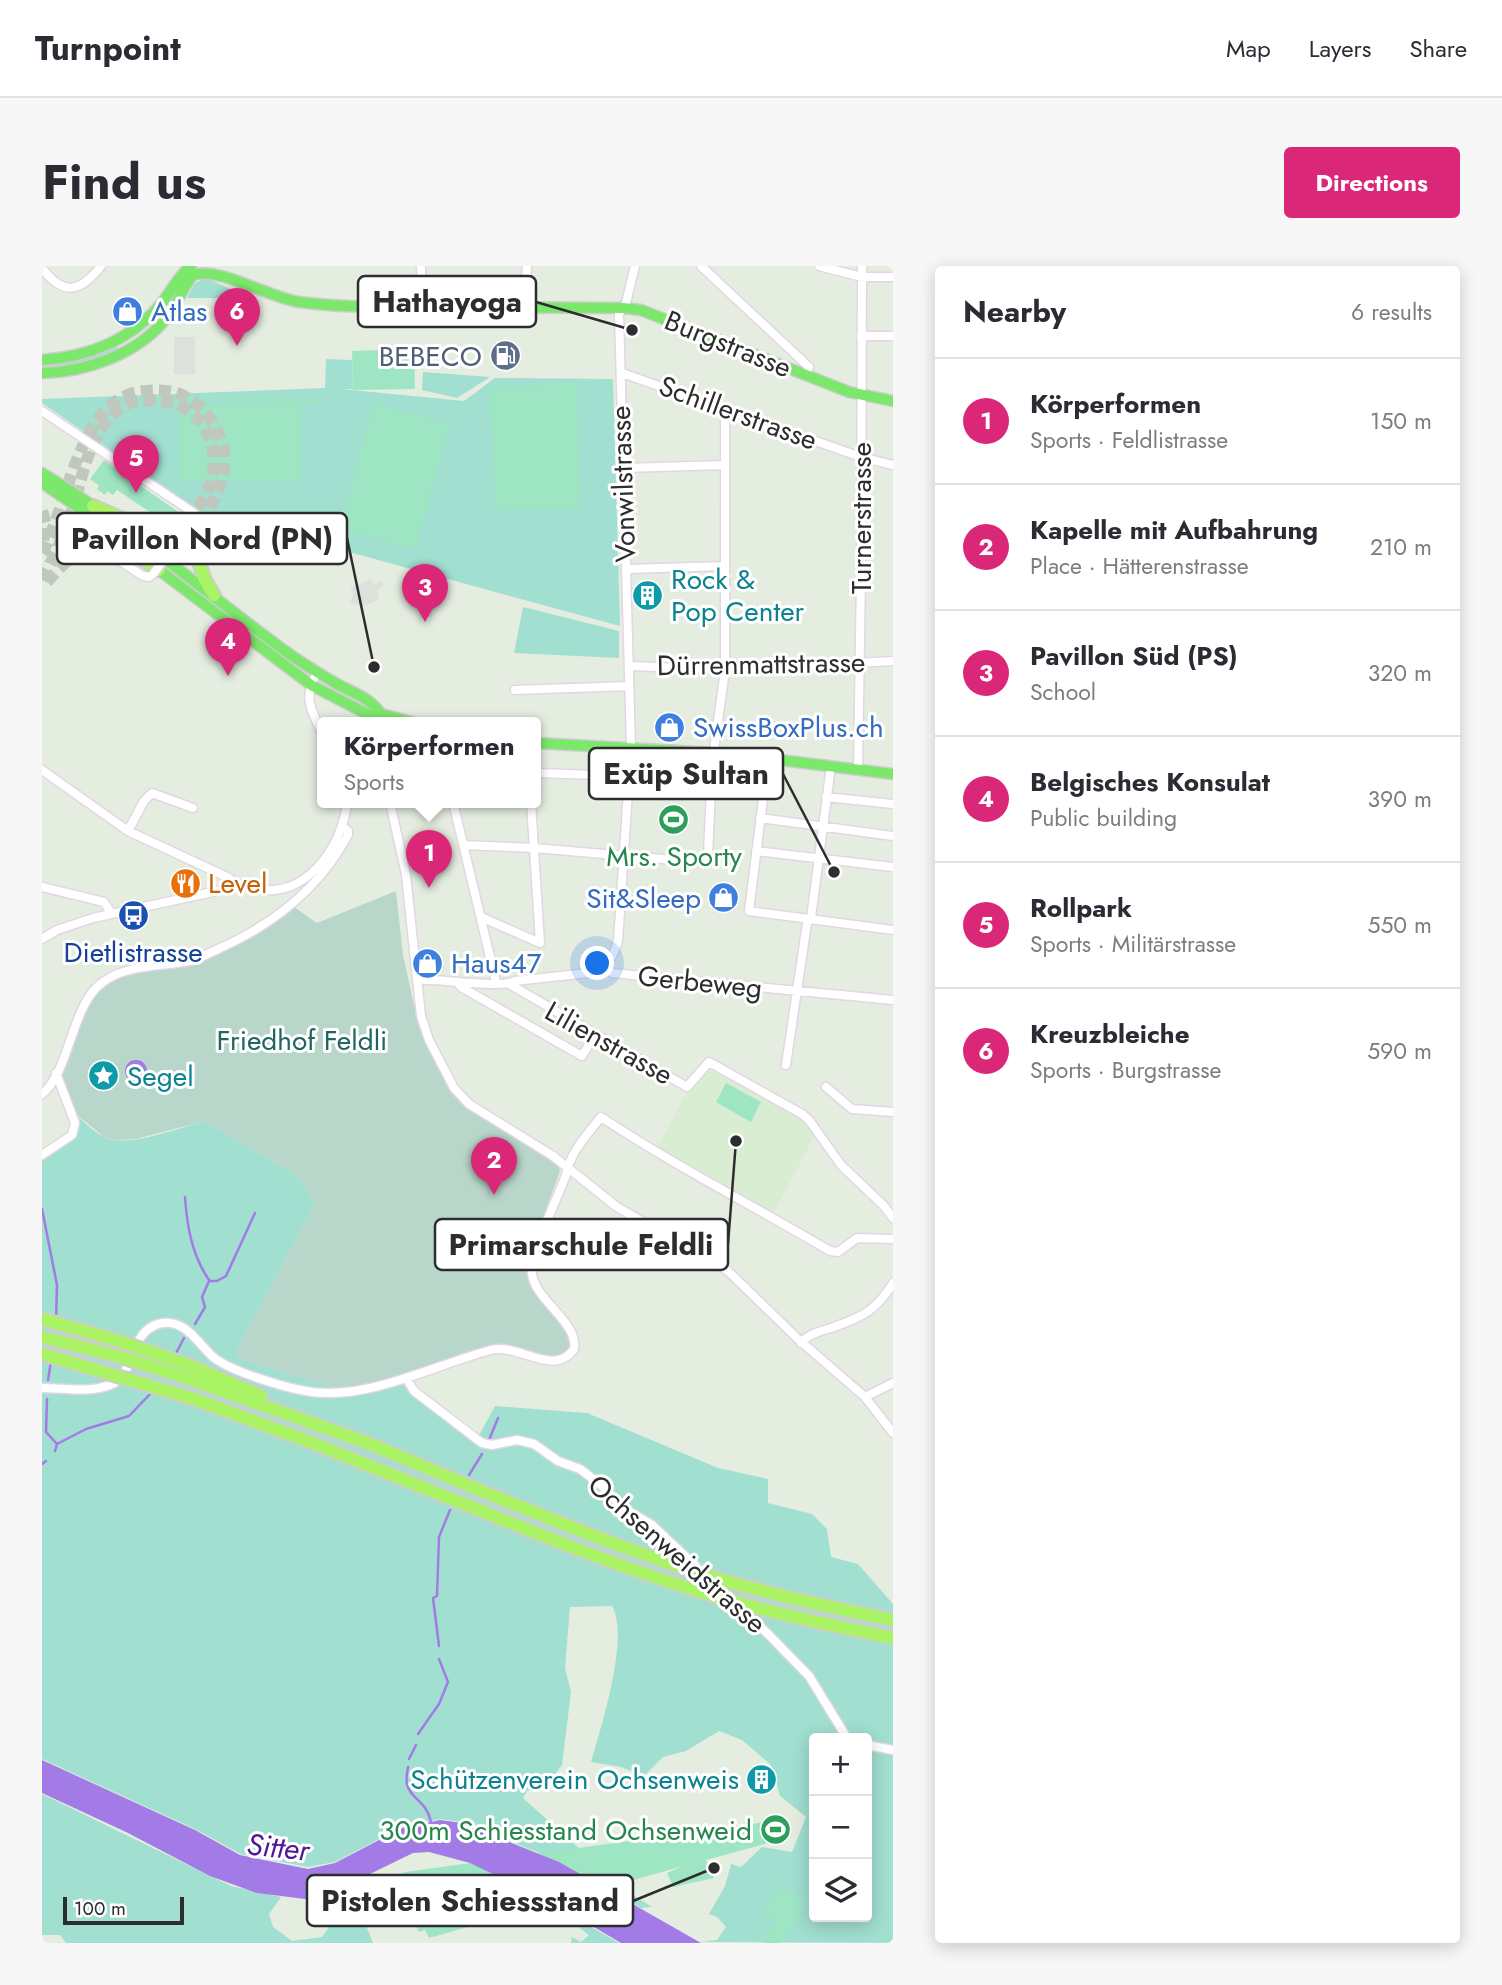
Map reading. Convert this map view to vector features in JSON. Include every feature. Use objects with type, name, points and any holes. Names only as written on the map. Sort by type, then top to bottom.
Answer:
[{"type":"highway","points":[[93,506],[134,524],[156,526]]},
{"type":"highway","points":[[116,549],[141,558],[155,573]]},
{"type":"highway","points":[[198,559],[205,580],[214,595]]},
{"type":"highway","points":[[42,1319],[122,1342],[191,1366],[338,1426],[370,1444]]},
{"type":"highway","points":[[42,1336],[190,1379],[370,1444],[618,1545],[708,1576],[790,1598],[893,1620]]},
{"type":"highway","points":[[42,1354],[191,1398],[280,1430],[605,1559],[678,1585],[774,1612],[893,1638]]},
{"type":"main road","points":[[42,360],[83,354],[118,339],[149,317],[191,266]]},
{"type":"main road","points":[[214,266],[228,276]]},
{"type":"main road","points":[[42,373],[82,368],[132,347],[165,321],[189,280],[199,269],[228,276]]},
{"type":"main road","name":"Burgstrasse","points":[[228,276],[270,295],[296,302],[343,306],[623,308],[652,314],[861,396],[893,401]]},
{"type":"main road","points":[[42,472],[214,595],[289,654],[372,702],[380,717]]},
{"type":"main road","points":[[42,483],[144,554],[155,573],[311,685],[376,717]]},
{"type":"main road","points":[[541,743],[714,753],[893,774]]},
{"type":"street","points":[[42,268],[54,282],[68,288],[83,284],[101,266]]},
{"type":"street","points":[[421,266],[422,307]]},
{"type":"street","points":[[524,307],[527,266]]},
{"type":"street","name":"Vonwilstrasse","points":[[605,967],[614,954],[618,941],[631,747],[619,314],[626,303],[635,266]]},
{"type":"street","points":[[701,266],[809,367],[806,374]]},
{"type":"street","points":[[819,266],[862,277],[893,277]]},
{"type":"street","name":"Turnerstrasse","points":[[858,769],[862,266]]},
{"type":"street","points":[[861,336],[893,336]]},
{"type":"street","name":"Schillerstrasse","points":[[622,373],[653,382],[725,411],[861,457],[893,465]]},
{"type":"street","points":[[42,411],[194,513],[155,573],[147,578],[94,544]]},
{"type":"street","points":[[464,845],[698,862],[704,860],[709,849],[711,782],[725,670],[725,411]]},
{"type":"street","points":[[623,468],[723,465]]},
{"type":"street","points":[[626,569],[724,566]]},
{"type":"street","name":"Dürrenmattstrasse","points":[[630,666],[725,670],[893,661]]},
{"type":"street","points":[[317,672],[311,685],[309,701],[317,721]]},
{"type":"street","points":[[515,690],[629,686]]},
{"type":"street","points":[[771,758],[767,767],[749,911],[893,930]]},
{"type":"street","points":[[786,1065],[807,923],[811,918],[831,766]]},
{"type":"street","points":[[42,770],[128,831],[229,878],[235,884],[276,891],[300,883],[319,865],[342,826],[346,808]]},
{"type":"street","points":[[541,773],[711,782]]},
{"type":"street","points":[[128,831],[144,801],[152,793],[193,808]]},
{"type":"street","points":[[826,797],[893,804]]},
{"type":"street","points":[[391,808],[405,875],[424,1027],[454,1088],[477,1110],[535,1143],[617,1207],[728,1271],[802,1343],[864,1396],[893,1433]]},
{"type":"street","points":[[455,808],[496,982]]},
{"type":"street","points":[[481,917],[540,943],[531,808]]},
{"type":"street","points":[[760,818],[893,836]]},
{"type":"street","points":[[42,1094],[52,1082],[75,1026],[95,988],[110,976],[126,970],[192,961],[230,944],[268,922],[305,892],[322,874],[348,835],[348,831],[342,826]]},
{"type":"street","points":[[756,851],[893,867]]},
{"type":"street","points":[[42,939],[57,930],[112,914],[231,888],[235,884]]},
{"type":"street","points":[[42,887],[104,902],[112,914]]},
{"type":"street","points":[[417,980],[509,984],[515,981],[597,972],[605,967]]},
{"type":"street","name":"Gerbeweg","points":[[605,967],[612,973],[893,1000]]},
{"type":"street","points":[[457,982],[461,987],[582,1056],[595,1035]]},
{"type":"street","name":"Lilienstrasse","points":[[509,984],[687,1087],[709,1062],[802,1114],[810,1120],[841,1165],[893,1218]]},
{"type":"street","points":[[42,1155],[72,1135],[75,1123],[56,1073]]},
{"type":"street","points":[[826,1087],[852,1109],[893,1112]]},
{"type":"street","points":[[42,1388],[96,1389],[113,1384],[125,1373],[133,1348],[148,1329],[163,1323],[179,1325],[228,1367],[308,1392],[341,1394],[406,1378],[494,1349],[522,1352],[554,1363],[562,1360],[571,1354],[575,1344],[573,1335],[535,1284],[532,1267],[568,1167],[584,1137],[601,1117],[653,1151],[830,1251],[838,1252],[857,1238],[893,1239]]},
{"type":"street","points":[[802,1343],[813,1334],[868,1313],[882,1301],[893,1283]]},
{"type":"street","name":"Ochsenweidstrasse","points":[[406,1378],[414,1391],[482,1443],[492,1445],[517,1440],[534,1444],[558,1461],[580,1469],[601,1485],[623,1508],[652,1525],[769,1635],[808,1676],[844,1733]]},
{"type":"street","points":[[864,1396],[893,1383]]},
{"type":"street","points":[[872,1746],[893,1750]]},
{"type":"shaded area","points":[[204,279],[249,298],[187,298],[195,283]]},
{"type":"shaded area","points":[[174,337],[195,337],[195,374],[174,374]]},
{"type":"shaded area","points":[[115,345],[119,351],[109,355],[42,370],[42,364]]},
{"type":"shaded area","points":[[326,359],[352,360],[353,389],[341,389],[464,401],[495,378],[613,379],[620,626],[199,511],[42,403],[42,399],[325,388]]},
{"type":"shaded area","points":[[423,372],[490,377],[457,398],[422,390]]},
{"type":"shaded area","points":[[371,579],[374,584],[381,581],[384,585],[377,590],[379,600],[363,606],[350,603],[354,594],[350,588]]},
{"type":"shaded area","points":[[523,607],[619,631],[619,658],[514,653]]},
{"type":"shaded area","points":[[132,1060],[140,1060],[147,1067],[147,1075],[140,1082],[132,1082],[125,1075],[125,1067]]},
{"type":"shaded area","points":[[709,1069],[809,1121],[816,1133],[774,1213],[656,1150],[689,1088]]},
{"type":"shaded area","points":[[70,1109],[95,1131],[114,1140],[140,1139],[205,1121],[298,1176],[315,1204],[236,1352],[238,1358],[343,1390],[399,1376],[477,1439],[495,1406],[587,1413],[718,1468],[768,1479],[768,1503],[812,1514],[827,1529],[831,1557],[858,1564],[893,1604],[893,1943],[701,1942],[717,1940],[726,1927],[717,1917],[709,1914],[725,1886],[731,1864],[741,1867],[762,1847],[792,1852],[806,1817],[780,1796],[771,1765],[742,1740],[719,1731],[686,1751],[663,1757],[644,1776],[621,1767],[591,1762],[616,1660],[617,1620],[612,1606],[570,1607],[565,1668],[571,1692],[562,1765],[550,1781],[527,1791],[523,1798],[628,1892],[652,1907],[641,1908],[559,1861],[462,1822],[440,1819],[402,1827],[335,1862],[308,1867],[241,1854],[195,1829],[42,1759],[42,1155],[72,1135]]},
{"type":"shaded area","name":"Sitter","points":[[42,1760],[195,1830],[240,1855],[308,1869],[335,1863],[402,1828],[440,1820],[462,1823],[559,1862],[701,1943],[621,1943],[553,1903],[470,1863],[429,1852],[413,1853],[331,1893],[305,1899],[257,1893],[210,1876],[126,1832],[42,1793]]},
{"type":"shaded area","points":[[42,1794],[231,1886],[281,1897],[269,1914],[273,1927],[292,1941],[322,1937],[331,1924],[322,1900],[351,1888],[373,1943],[66,1943],[60,1935],[42,1935]]},
{"type":"shaded area","points":[[553,1905],[619,1943],[571,1943],[572,1937],[581,1942],[589,1935]]},
{"type":"green space","points":[[414,349],[415,389],[353,390],[352,351]]},
{"type":"green space","points":[[576,383],[581,508],[496,510],[489,387]]},
{"type":"green space","points":[[166,397],[320,398],[319,404],[202,400],[166,402]]},
{"type":"green space","points":[[373,403],[450,424],[416,549],[340,529]]},
{"type":"green space","points":[[180,404],[301,405],[300,481],[179,480]]},
{"type":"green space","points":[[104,460],[184,516],[175,529],[117,490],[113,495],[107,491],[105,495],[97,489],[99,486],[90,479]]},
{"type":"green space","name":"Friedhof Feldli","points":[[396,891],[403,955],[414,1005],[461,1096],[553,1156],[560,1170],[535,1243],[529,1271],[530,1282],[570,1338],[571,1346],[569,1352],[551,1358],[517,1348],[497,1346],[343,1390],[238,1358],[236,1352],[315,1204],[298,1176],[205,1121],[136,1139],[115,1140],[104,1137],[70,1109],[56,1073],[83,1009],[110,976],[192,961],[291,905],[317,923]]},
{"type":"green space","points":[[726,1083],[761,1102],[751,1122],[716,1102]]},
{"type":"green space","points":[[766,1822],[772,1842],[706,1860],[714,1878],[673,1887],[667,1873],[683,1866],[429,1938],[425,1930],[419,1932],[413,1917],[411,1918],[400,1891],[403,1889],[401,1882],[397,1884],[396,1880],[399,1879],[397,1875],[405,1872]]},
{"type":"green space","points":[[781,1886],[805,1903],[781,1943],[764,1943],[762,1942],[777,1921],[763,1911]]},
{"type":"waterway","points":[[185,1197],[191,1240],[198,1261],[209,1280]]},
{"type":"waterway","points":[[42,1209],[57,1285],[56,1320]]},
{"type":"waterway","points":[[195,1324],[205,1307],[202,1297],[209,1281],[217,1281],[226,1276],[255,1213]]},
{"type":"waterway","points":[[174,1357],[184,1338]]},
{"type":"waterway","points":[[48,1380],[51,1361]]},
{"type":"waterway","points":[[55,1451],[57,1444],[86,1429],[129,1416],[152,1392]]},
{"type":"waterway","points":[[47,1399],[46,1432],[57,1444]]},
{"type":"waterway","points":[[489,1440],[498,1418]]},
{"type":"waterway","points":[[469,1475],[482,1454]]},
{"type":"waterway","points":[[42,1464],[46,1461]]},
{"type":"waterway","points":[[439,1646],[433,1598],[437,1596],[439,1537],[450,1510]]},
{"type":"waterway","points":[[418,1734],[439,1704],[448,1682],[439,1659]]},
{"type":"waterway","points":[[409,1759],[416,1745]]},
{"type":"waterway","points":[[408,1767],[409,1789],[426,1809],[431,1822]]},
{"type":"tunnel","points":[[42,553],[78,456],[104,411],[122,397],[145,391],[159,391],[173,392],[190,399],[210,419],[222,444],[224,468],[201,531],[198,559]]},
{"type":"tunnel","points":[[42,580],[67,526],[86,461],[100,430],[123,406],[138,401],[154,400],[180,406],[199,420],[210,439],[214,462],[210,484],[199,504],[181,519],[156,526]]},
{"type":"tunnel","points":[[42,511],[46,524],[43,541]]},
{"type":"tunnel","points":[[47,582],[69,560],[84,551],[116,549]]},
{"type":"place","name":"Atlas","points":[[128,311]]},
{"type":"place","name":"Hathayoga","points":[[632,330]]},
{"type":"place","name":"Kreuzbleiche","points":[[237,346]]},
{"type":"place","name":"BEBECO","points":[[505,356]]},
{"type":"place","name":"Rollpark","points":[[136,493]]},
{"type":"place","name":"Rock & Pop Center","points":[[648,595]]},
{"type":"place","name":"Pavillon Süd (PS)","points":[[425,622]]},
{"type":"place","name":"Pavillon Nord (PN)","points":[[374,667]]},
{"type":"place","name":"Belgisches Konsulat","points":[[228,676]]},
{"type":"place","name":"SwissBoxPlus.ch","points":[[670,727]]},
{"type":"place","name":"Mrs. Sporty","points":[[674,819]]},
{"type":"place","name":"Exüp Sultan","points":[[834,872]]},
{"type":"place","name":"Level","points":[[185,883]]},
{"type":"place","name":"Körperformen","points":[[429,888]]},
{"type":"place","name":"Sit&Sleep","points":[[724,898]]},
{"type":"place","name":"Dietlistrasse","points":[[133,915]]},
{"type":"place","name":"Haus47","points":[[428,963]]},
{"type":"place","name":"Segel","points":[[104,1076]]},
{"type":"place","name":"Primarschule Feldli","points":[[736,1141]]},
{"type":"place","name":"Kapelle mit Aufbahrung","points":[[494,1195]]},
{"type":"place","name":"Schützenverein Ochsenweis","points":[[762,1779]]},
{"type":"place","name":"300m Schiesstand Ochsenweid","points":[[775,1830]]},
{"type":"place","name":"Pistolen Schiessstand","points":[[714,1868]]}]
